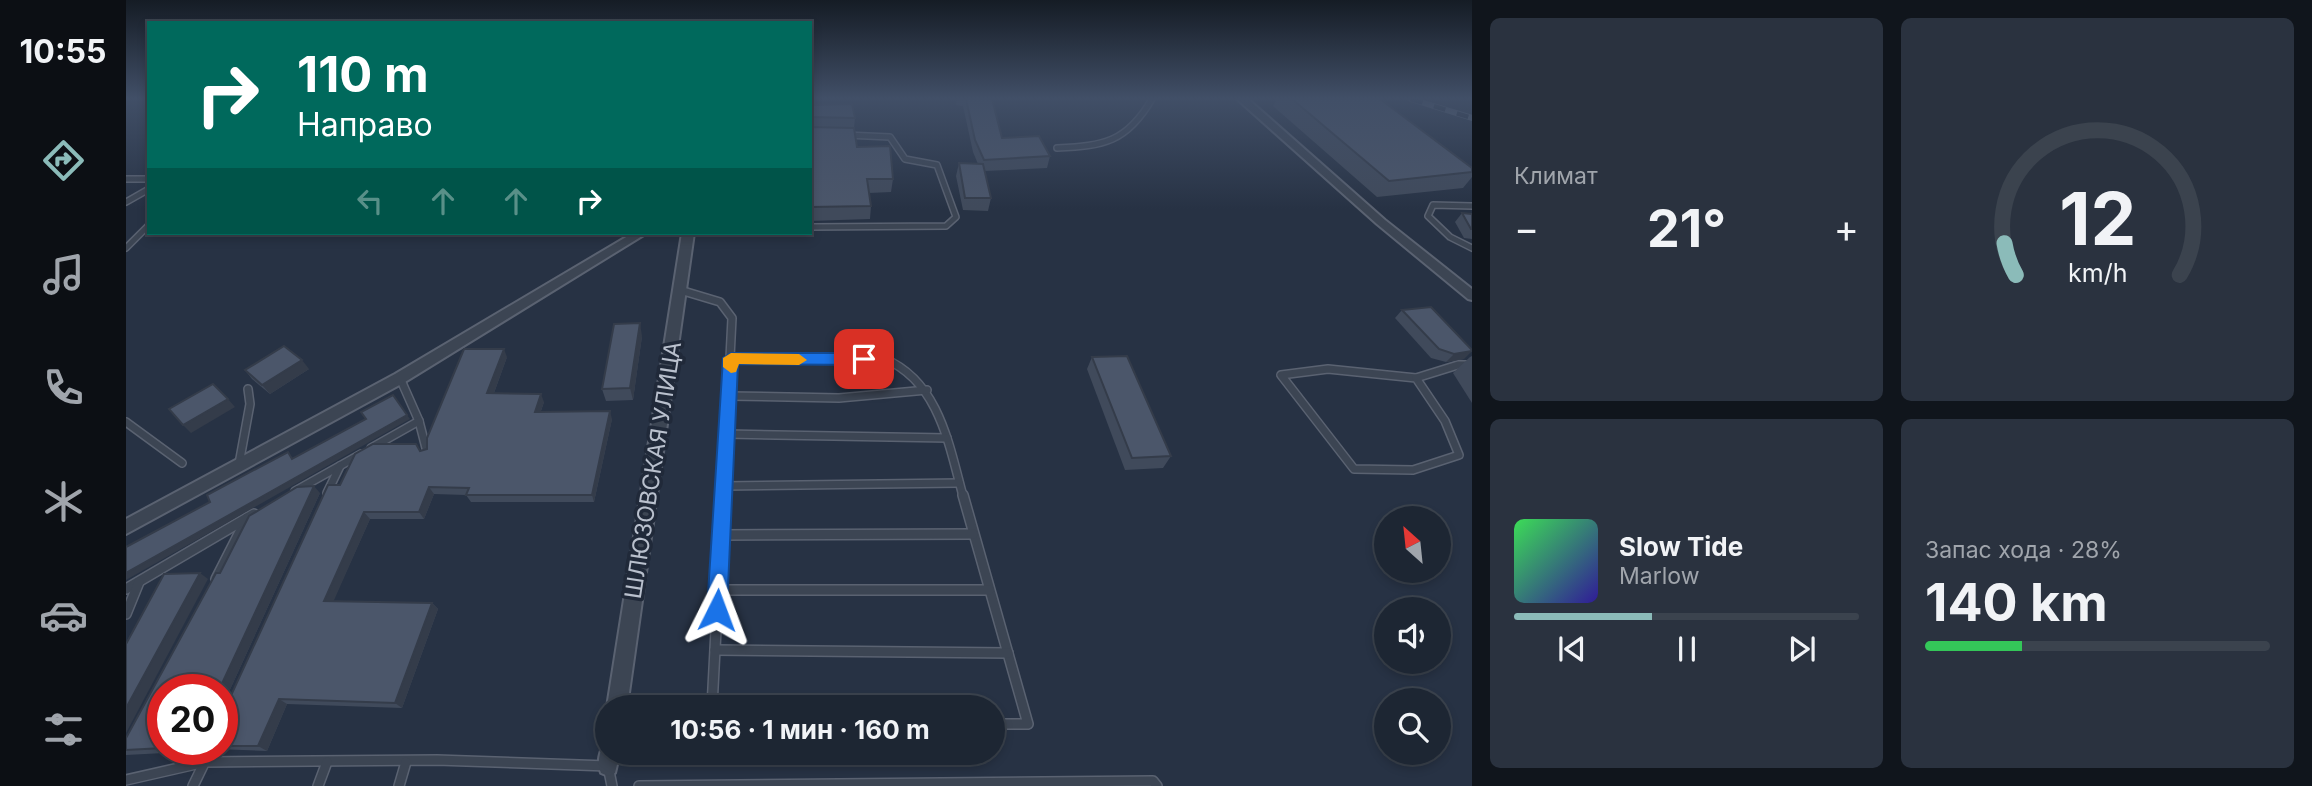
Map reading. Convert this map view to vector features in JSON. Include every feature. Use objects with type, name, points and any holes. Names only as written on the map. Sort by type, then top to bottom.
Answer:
[{"type":"street","points":[[1283,136],[1381,222],[1472,296]]},
{"type":"street","points":[[126,527],[400,378],[638,235]]},
{"type":"street","name":"ШЛЮЗОВСКАЯ УЛИЦА","points":[[619,695],[688,235]]},
{"type":"lane","points":[[812,227],[946,226],[956,218],[937,165],[905,159],[890,137],[855,136]]},
{"type":"lane","points":[[1057,148],[1098,146],[1124,136]]},
{"type":"lane","points":[[126,179],[147,178]]},
{"type":"lane","points":[[126,202],[147,190]]},
{"type":"lane","points":[[1472,206],[1433,205],[1428,216],[1450,237],[1472,248]]},
{"type":"lane","points":[[126,248],[147,227]]},
{"type":"lane","points":[[680,290],[720,302],[732,318],[713,695]]},
{"type":"lane","points":[[731,358],[885,359],[897,363],[927,390],[947,438],[1028,724],[1005,723]]},
{"type":"lane","points":[[1416,378],[1445,421],[1459,455],[1413,471],[1354,468],[1281,375],[1328,369],[1416,378],[1458,365],[1472,365]]},
{"type":"lane","points":[[400,378],[419,421],[427,452]]},
{"type":"lane","points":[[239,464],[250,404],[248,389]]},
{"type":"lane","points":[[730,396],[839,398],[927,390]]},
{"type":"lane","points":[[282,498],[419,421]]},
{"type":"lane","points":[[126,422],[182,463]]},
{"type":"lane","points":[[727,434],[947,438]]},
{"type":"lane","points":[[323,502],[340,465]]},
{"type":"lane","points":[[725,486],[959,482]]},
{"type":"lane","points":[[126,589],[259,511]]},
{"type":"lane","points":[[211,589],[247,517]]},
{"type":"lane","points":[[722,535],[973,534]]},
{"type":"lane","points":[[126,614],[140,582]]},
{"type":"lane","points":[[718,590],[989,590]]},
{"type":"lane","points":[[715,650],[1008,653]]},
{"type":"lane","points":[[238,762],[595,759]]},
{"type":"lane","points":[[318,786],[327,762]]},
{"type":"lane","points":[[399,786],[406,762]]},
{"type":"lane","points":[[126,780],[192,765]]},
{"type":"lane","points":[[194,786],[204,765]]},
{"type":"lane","points":[[610,765],[612,786]]},
{"type":"lane","points":[[639,786],[1153,780],[1157,786]]},
{"type":"building","points":[[812,136],[855,136],[857,147],[890,146],[893,179],[867,179],[871,206],[812,207]]},
{"type":"building","points":[[974,136],[1001,136],[1002,138],[1039,136],[1050,156],[984,160]]},
{"type":"building","points":[[1335,136],[1429,136],[1472,168],[1472,172],[1389,181]]},
{"type":"building","points":[[959,163],[983,164],[991,198],[965,198]]},
{"type":"building","points":[[1462,213],[1472,214],[1472,229],[1471,229]]},
{"type":"building","points":[[1431,307],[1472,351],[1454,354],[1439,349],[1402,310]]},
{"type":"building","points":[[640,323],[630,388],[602,389],[614,324]]},
{"type":"building","points":[[284,346],[302,360],[262,385],[245,370]]},
{"type":"building","points":[[464,349],[504,349],[487,393],[541,394],[535,412],[610,411],[592,495],[466,495],[469,488],[429,487],[419,512],[364,512],[324,601],[432,603],[395,703],[279,699],[258,746],[238,746],[238,680],[328,485],[340,485],[355,454],[373,444],[416,444],[420,451],[427,449],[427,438]]},
{"type":"building","points":[[1127,356],[1171,456],[1132,458],[1092,357]]},
{"type":"building","points":[[213,384],[228,399],[183,425],[169,409]]},
{"type":"building","points":[[393,395],[407,415],[126,573],[126,547],[210,502],[207,495],[288,452],[292,459],[366,419],[361,412]]},
{"type":"building","points":[[314,486],[226,674],[161,674],[216,573],[220,573],[249,516],[297,487]]},
{"type":"building","points":[[200,573],[126,708],[126,644],[164,574]]},
{"type":"building","points":[[147,700],[147,749],[126,750],[126,738]]},
{"type":"slow traffic","points":[[731,367],[731,358],[799,360]]},
{"type":"route","points":[[717,610],[731,358],[864,359]]}]
